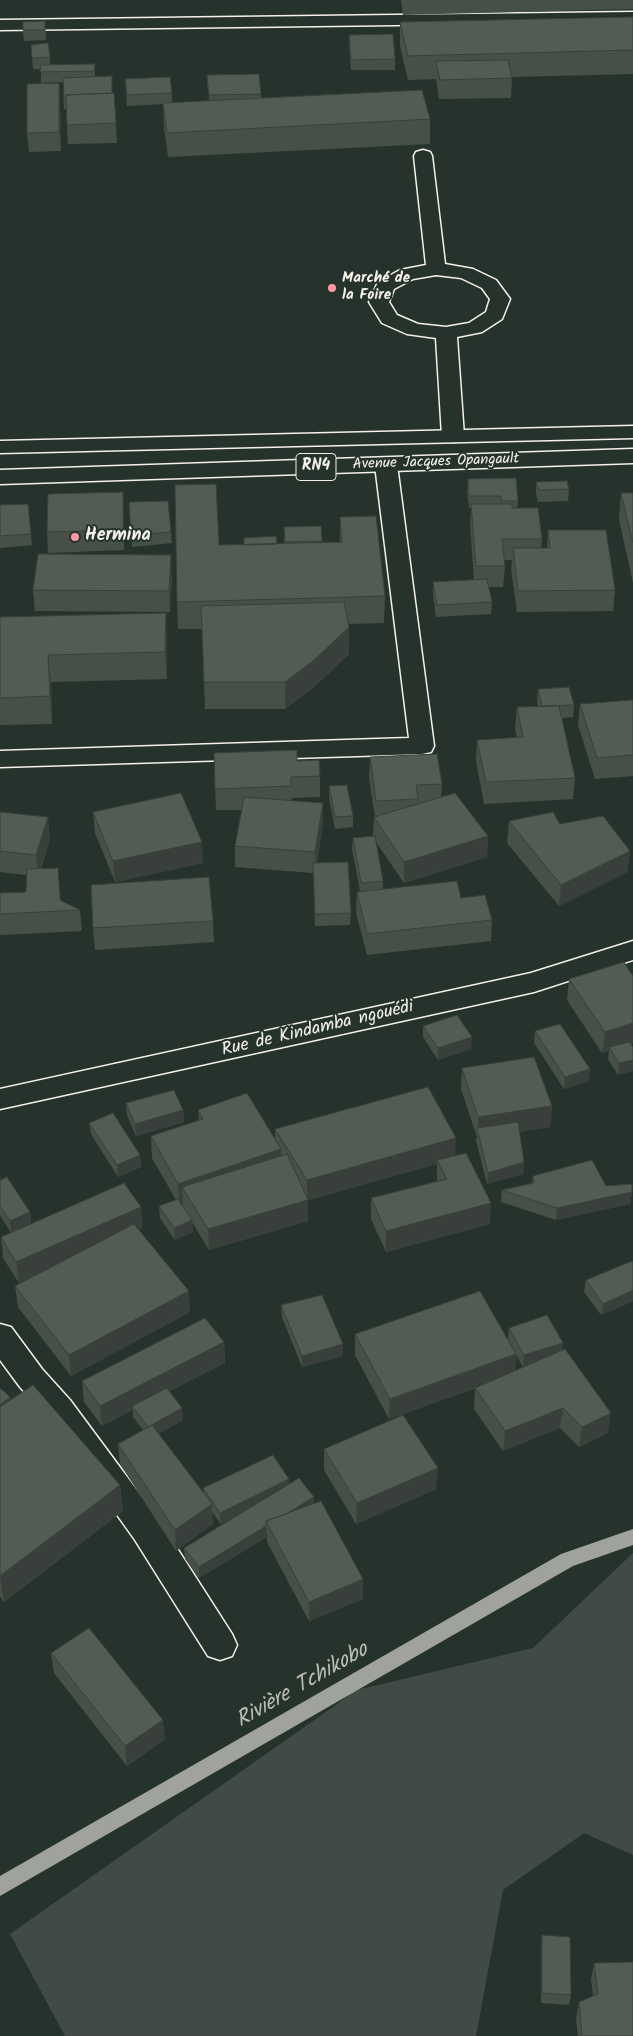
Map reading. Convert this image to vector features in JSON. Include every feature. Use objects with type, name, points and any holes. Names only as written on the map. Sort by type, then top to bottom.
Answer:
[{"type":"main road","points":[[0,25],[633,17]]},
{"type":"main road","points":[[422,156],[436,269]]},
{"type":"main road","points":[[436,269],[466,273],[489,284],[500,299],[495,316],[475,328],[446,334],[414,330],[389,318],[379,302],[385,286],[406,274],[436,269]]},
{"type":"main road","points":[[446,334],[453,436]]},
{"type":"main road","name":"RN4","points":[[0,447],[633,432]]},
{"type":"main road","name":"Avenue Jacques Opangault","points":[[0,477],[633,456]]},
{"type":"main road","points":[[0,759],[422,746],[386,464]]},
{"type":"main road","name":"Rue de Kindamba ngouédi","points":[[0,1099],[534,982],[633,950]]},
{"type":"main road","points":[[0,1336],[59,1409],[147,1530],[220,1645]]},
{"type":"shaded area","points":[[633,1553],[633,1855],[584,1833],[503,1890],[476,2036],[65,2036],[10,1934],[357,1690],[533,1648]]},
{"type":"building","points":[[633,17],[633,50],[408,56],[400,22]]},
{"type":"building","points":[[45,21],[45,30],[23,30],[23,22]]},
{"type":"building","points":[[393,34],[395,59],[351,60],[349,35]]},
{"type":"building","points":[[48,43],[50,57],[32,58],[31,45]]},
{"type":"building","points":[[508,60],[512,78],[440,80],[436,61]]},
{"type":"building","points":[[95,64],[94,71],[40,72],[41,65]]},
{"type":"building","points":[[259,74],[261,94],[209,95],[207,75]]},
{"type":"building","points":[[112,76],[112,93],[66,95],[66,99],[64,99],[63,78]]},
{"type":"building","points":[[170,77],[172,93],[127,95],[125,79]]},
{"type":"building","points":[[59,83],[59,132],[27,133],[27,84]]},
{"type":"building","points":[[422,90],[430,119],[167,133],[163,103]]},
{"type":"building","points":[[114,93],[116,123],[67,125],[66,95]]},
{"type":"building","points":[[516,478],[518,501],[501,501],[501,496],[469,496],[468,479]]},
{"type":"building","points":[[567,481],[569,489],[539,490],[536,482]]},
{"type":"building","points":[[216,484],[219,545],[342,542],[340,517],[376,516],[385,596],[177,602],[175,485]]},
{"type":"building","points":[[123,492],[123,530],[47,532],[48,494]]},
{"type":"building","points":[[621,493],[633,493],[633,543]]},
{"type":"building","points":[[168,501],[171,532],[131,535],[129,502]]},
{"type":"building","points":[[28,504],[31,534],[0,536],[0,505]]},
{"type":"building","points":[[471,504],[512,504],[512,508],[538,508],[542,539],[502,539],[505,566],[476,566]]},
{"type":"building","points":[[321,526],[322,541],[285,542],[284,527]]},
{"type":"building","points":[[548,530],[606,530],[615,590],[518,591],[513,548],[550,548]]},
{"type":"building","points":[[276,536],[277,544],[244,545],[244,538]]},
{"type":"building","points":[[38,554],[171,555],[169,591],[33,590]]},
{"type":"building","points":[[487,579],[492,602],[437,605],[433,582]]},
{"type":"building","points":[[344,602],[349,627],[313,661],[285,682],[204,682],[201,606]]},
{"type":"building","points":[[166,613],[165,652],[48,655],[50,696],[0,698],[0,617]]},
{"type":"building","points":[[569,687],[574,705],[542,706],[538,689]]},
{"type":"building","points":[[633,700],[633,755],[597,758],[580,704]]},
{"type":"building","points":[[559,706],[575,778],[486,782],[477,740],[523,737],[517,707]]},
{"type":"building","points":[[297,750],[297,761],[319,760],[320,776],[291,777],[291,786],[215,789],[214,753]]},
{"type":"building","points":[[437,754],[442,784],[416,785],[418,799],[376,801],[370,757]]},
{"type":"building","points":[[347,785],[353,816],[335,817],[329,786]]},
{"type":"building","points":[[181,793],[202,842],[113,861],[93,812]]},
{"type":"building","points":[[455,793],[488,836],[404,862],[374,817]]},
{"type":"building","points":[[244,797],[323,803],[315,852],[235,846]]},
{"type":"building","points":[[0,812],[48,817],[36,855],[0,851]]},
{"type":"building","points":[[553,812],[560,824],[603,816],[630,851],[561,885],[509,821]]},
{"type":"building","points":[[375,836],[383,881],[361,883],[353,838]]},
{"type":"building","points":[[348,862],[351,913],[315,914],[313,863]]},
{"type":"building","points":[[58,868],[60,900],[80,910],[0,914],[0,893],[26,892],[27,869]]},
{"type":"building","points":[[209,877],[213,921],[93,928],[91,885]]},
{"type":"building","points":[[457,881],[461,898],[485,895],[492,920],[367,934],[357,892]]},
{"type":"building","points":[[624,962],[633,976],[633,1023],[605,1032],[569,979]]},
{"type":"building","points":[[457,1015],[472,1037],[438,1048],[423,1026]]},
{"type":"building","points":[[560,1024],[590,1069],[565,1077],[535,1031]]},
{"type":"building","points":[[629,1042],[633,1047],[633,1060],[619,1063],[609,1047]]},
{"type":"building","points":[[534,1057],[552,1106],[478,1117],[462,1068]]},
{"type":"building","points":[[428,1087],[456,1138],[307,1180],[275,1129]]},
{"type":"building","points":[[174,1090],[183,1110],[135,1124],[126,1103]]},
{"type":"building","points":[[247,1093],[281,1149],[178,1184],[151,1136],[203,1119],[198,1110]]},
{"type":"building","points":[[113,1113],[140,1155],[117,1165],[89,1123]]},
{"type":"building","points":[[518,1122],[524,1162],[488,1173],[477,1128]]},
{"type":"building","points":[[466,1153],[491,1203],[386,1231],[371,1198],[447,1179],[437,1160]]},
{"type":"building","points":[[287,1154],[308,1200],[208,1229],[182,1187]]},
{"type":"building","points":[[592,1160],[606,1186],[632,1184],[632,1192],[557,1208],[502,1190],[534,1183],[533,1176]]},
{"type":"building","points":[[7,1177],[30,1212],[10,1221],[0,1206],[0,1180]]},
{"type":"building","points":[[124,1183],[141,1207],[16,1262],[1,1237]]},
{"type":"building","points":[[178,1199],[192,1220],[174,1228],[159,1206]]},
{"type":"building","points":[[134,1224],[189,1291],[69,1355],[15,1286]]},
{"type":"building","points":[[632,1261],[633,1290],[603,1304],[586,1280]]},
{"type":"building","points":[[480,1291],[516,1354],[390,1399],[355,1334]]},
{"type":"building","points":[[322,1295],[343,1344],[302,1356],[281,1305]]},
{"type":"building","points":[[547,1315],[563,1343],[524,1355],[509,1328]]},
{"type":"building","points":[[205,1318],[224,1342],[100,1406],[82,1381]]},
{"type":"building","points":[[565,1349],[611,1413],[582,1427],[563,1408],[505,1431],[475,1388]]},
{"type":"building","points":[[33,1385],[120,1485],[0,1576],[0,1407]]},
{"type":"building","points":[[0,1388],[10,1397],[0,1405]]},
{"type":"building","points":[[167,1388],[182,1408],[148,1427],[132,1406]]},
{"type":"building","points":[[403,1415],[438,1468],[357,1503],[324,1449]]},
{"type":"building","points":[[152,1425],[212,1504],[175,1530],[118,1444]]},
{"type":"building","points":[[273,1455],[289,1479],[220,1513],[203,1488]]},
{"type":"building","points":[[299,1478],[314,1497],[286,1514],[266,1521],[266,1526],[199,1567],[184,1548]]},
{"type":"building","points":[[321,1501],[363,1579],[309,1602],[266,1521]]},
{"type":"building","points":[[89,1628],[163,1720],[125,1746],[51,1653]]},
{"type":"building","points":[[542,1935],[570,1937],[571,1995],[542,1993]]},
{"type":"building","points":[[633,1962],[633,2036],[582,2036],[579,2002],[598,1994],[594,1963]]},
{"type":"waterway","name":"Rivière Tchikobo","points":[[0,1887],[567,1560],[633,1537]]},
{"type":"place","name":"Marché de la Foire","points":[[332,288]]},
{"type":"place","name":"Hermina","points":[[75,537]]}]
